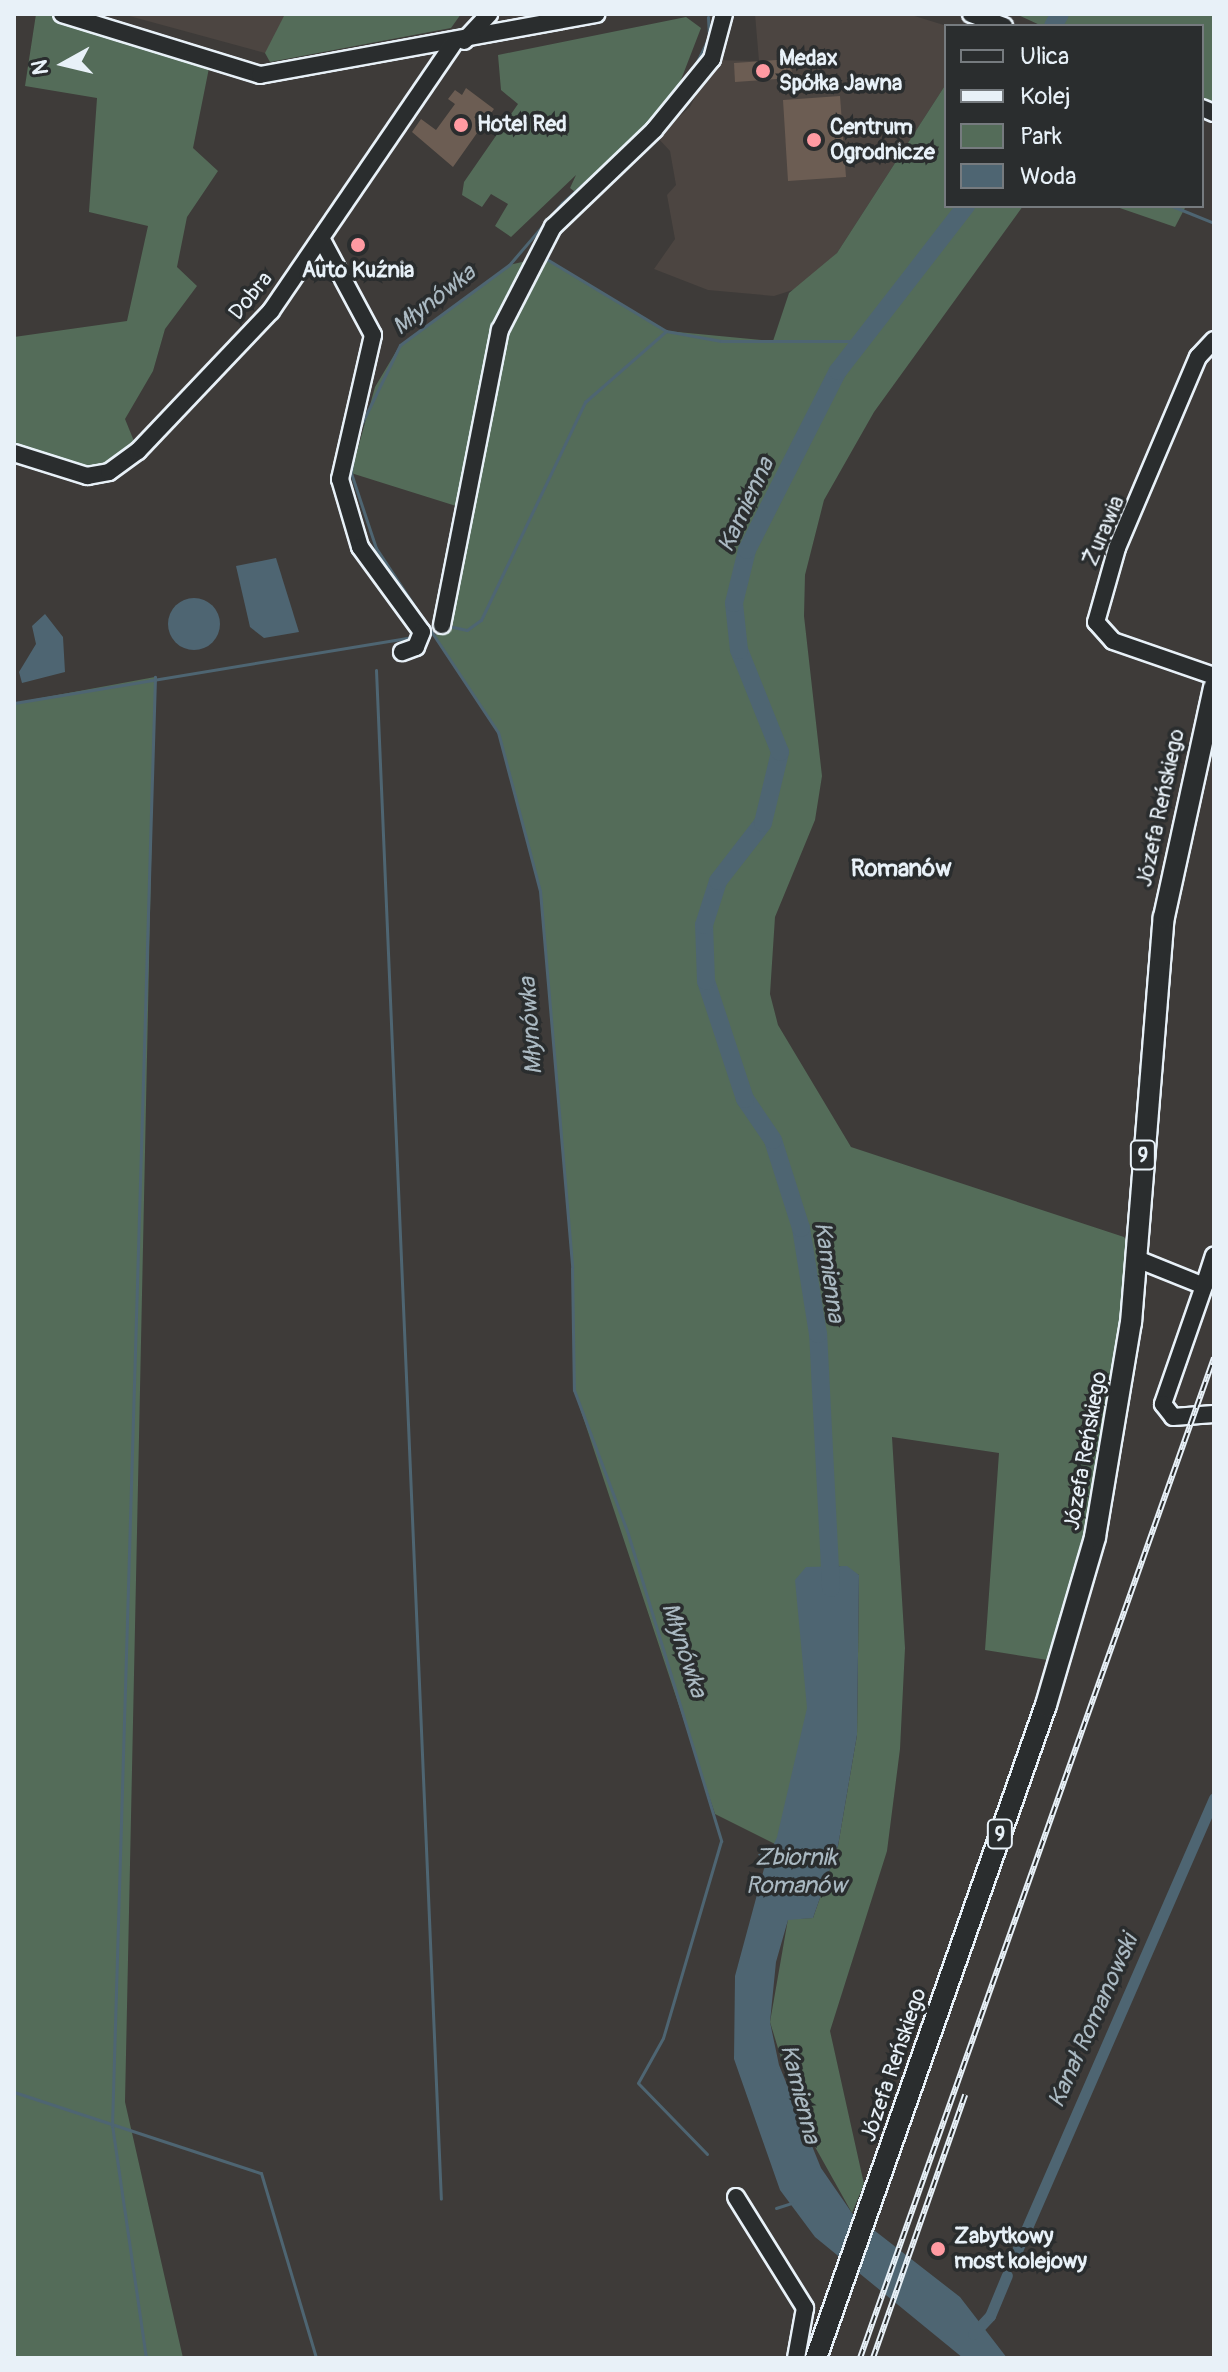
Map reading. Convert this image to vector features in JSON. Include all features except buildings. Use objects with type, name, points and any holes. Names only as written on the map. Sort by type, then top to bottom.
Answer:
[{"type":"main road","name":"Józefa Reńskiego","points":[[816,2358],[1074,1618],[1118,1424],[1137,1259],[1164,917],[1214,687]]},
{"type":"street","points":[[62,14],[260,75],[459,42],[597,14]]},
{"type":"street","name":"Dobra","points":[[14,453],[87,476],[118,467],[271,311],[459,42],[489,14]]},
{"type":"street","points":[[497,14],[512,31]]},
{"type":"street","points":[[442,625],[500,330],[553,227],[654,130],[712,59],[724,14]]},
{"type":"street","points":[[971,14],[998,24]]},
{"type":"street","points":[[321,238],[373,335],[340,479],[360,547],[422,632],[419,644],[402,652]]},
{"type":"street","name":"Żurawia","points":[[1214,340],[1198,357],[1117,548],[1096,622],[1113,641],[1214,676]]},
{"type":"street","points":[[1214,1256],[1169,1382],[1166,1413],[1214,1414]]},
{"type":"street","points":[[1137,1259],[1204,1286]]},
{"type":"street","points":[[736,2197],[805,2308],[796,2358]]},
{"type":"shaded area","points":[[122,14],[306,14],[302,47],[265,53]]},
{"type":"shaded area","points":[[755,14],[908,14],[944,25],[944,87],[837,253],[802,287],[774,296],[708,290],[654,269],[675,239],[667,195],[676,185],[670,151],[657,137],[690,107],[714,60],[759,61]]},
{"type":"green space","points":[[36,14],[62,14],[210,63],[193,148],[218,171],[187,217],[177,267],[197,286],[165,329],[153,371],[125,419],[138,451],[98,475],[14,453],[14,337],[127,321],[148,226],[89,212],[97,98],[25,86]]},
{"type":"green space","points":[[285,14],[461,14],[451,28],[270,62],[265,53]]},
{"type":"green space","points":[[1016,14],[1214,14],[1214,105],[1204,101],[1204,24],[1038,24]]},
{"type":"green space","points":[[686,17],[701,28],[679,85],[659,118],[579,195],[570,188],[576,175],[511,237],[495,226],[508,204],[491,194],[482,207],[462,195],[464,182],[518,104],[501,90],[498,55]]},
{"type":"green space","points":[[944,87],[944,208],[1022,208],[874,412],[824,500],[805,575],[804,616],[822,776],[815,820],[775,917],[770,994],[778,1025],[851,1147],[1124,1237],[1137,1259],[1131,1323],[1060,1662],[985,1650],[999,1453],[892,1437],[905,1648],[900,1749],[887,1851],[830,2031],[864,2184],[852,2213],[800,2120],[770,2022],[788,1919],[813,1918],[838,1846],[857,1735],[859,1575],[830,1562],[838,1693],[801,1857],[715,1814],[574,1390],[572,1268],[540,891],[498,732],[435,635],[453,627],[448,603],[472,511],[351,473],[375,387],[400,345],[509,265],[544,257],[667,331],[773,341],[789,293],[837,253]]},
{"type":"green space","points":[[1120,208],[1185,208],[1175,227]]},
{"type":"green space","points":[[155,677],[125,2102],[183,2358],[14,2358],[14,703]]},
{"type":"water","points":[[276,558],[299,632],[264,638],[250,627],[236,566]]},
{"type":"water","points":[[194,598],[212,606],[220,624],[212,642],[194,650],[176,642],[168,624],[176,606]]},
{"type":"water","points":[[45,614],[63,637],[65,672],[22,683],[19,672],[36,644],[32,626]]},
{"type":"water","name":"Zbiornik Romanów","points":[[847,1566],[859,1575],[857,1735],[838,1846],[813,1918],[788,1920],[776,1962],[770,2022],[779,2065],[821,2168],[852,2213],[960,2297],[1007,2358],[963,2358],[815,2237],[780,2190],[734,2059],[735,1976],[765,1865],[758,1854],[770,1853],[777,1837],[807,1708],[795,1580],[806,1567]]},
{"type":"waterway","name":"Kamienna","points":[[1054,24],[1060,14]]},
{"type":"waterway","name":"Młynówka","points":[[691,74],[709,37],[708,17]]},
{"type":"waterway","name":"Młynówka","points":[[360,427],[400,345],[509,265],[562,203],[630,142]]},
{"type":"waterway","name":"Kamienna","points":[[831,1588],[818,1334],[801,1228],[773,1140],[745,1099],[706,981],[704,925],[718,881],[763,823],[780,752],[739,650],[734,603],[747,550],[838,371],[964,208]]},
{"type":"waterway","points":[[1177,208],[1214,223]]},
{"type":"waterway","points":[[453,627],[467,630],[481,620],[585,402],[666,331],[545,258]]},
{"type":"waterway","points":[[666,331],[721,341],[862,341]]},
{"type":"waterway","name":"Młynówka","points":[[353,458],[351,473],[376,548],[498,732],[540,891],[572,1268],[574,1390],[628,1534],[721,1841],[663,2038],[638,2083],[707,2154]]},
{"type":"waterway","points":[[14,703],[412,637]]},
{"type":"waterway","points":[[376,670],[441,2199]]},
{"type":"waterway","points":[[146,2358],[112,2126],[155,677]]},
{"type":"waterway","name":"Kanał Romanowski","points":[[1012,2262],[1214,1798]]},
{"type":"waterway","points":[[14,2092],[261,2173],[316,2358]]},
{"type":"waterway","name":"Młynówka","points":[[776,2208],[791,2203]]},
{"type":"waterway","name":"Kanał Romanowski","points":[[973,2334],[990,2316],[1007,2275]]},
{"type":"railway","points":[[860,2358],[1214,1358]]},
{"type":"railway","points":[[873,2358],[965,2095]]},
{"type":"place","name":"Medax Spółka Jawna","points":[[763,71]]},
{"type":"place","name":"Hotel Red","points":[[461,125]]},
{"type":"place","name":"Centrum Ogrodnicze","points":[[814,140]]},
{"type":"place","name":"Auto Kuźnia","points":[[358,245]]},
{"type":"place","name":"Zabytkowy most kolejowy","points":[[938,2249]]},
{"type":"district","name":"Romanów","points":[[901,869]]}]
